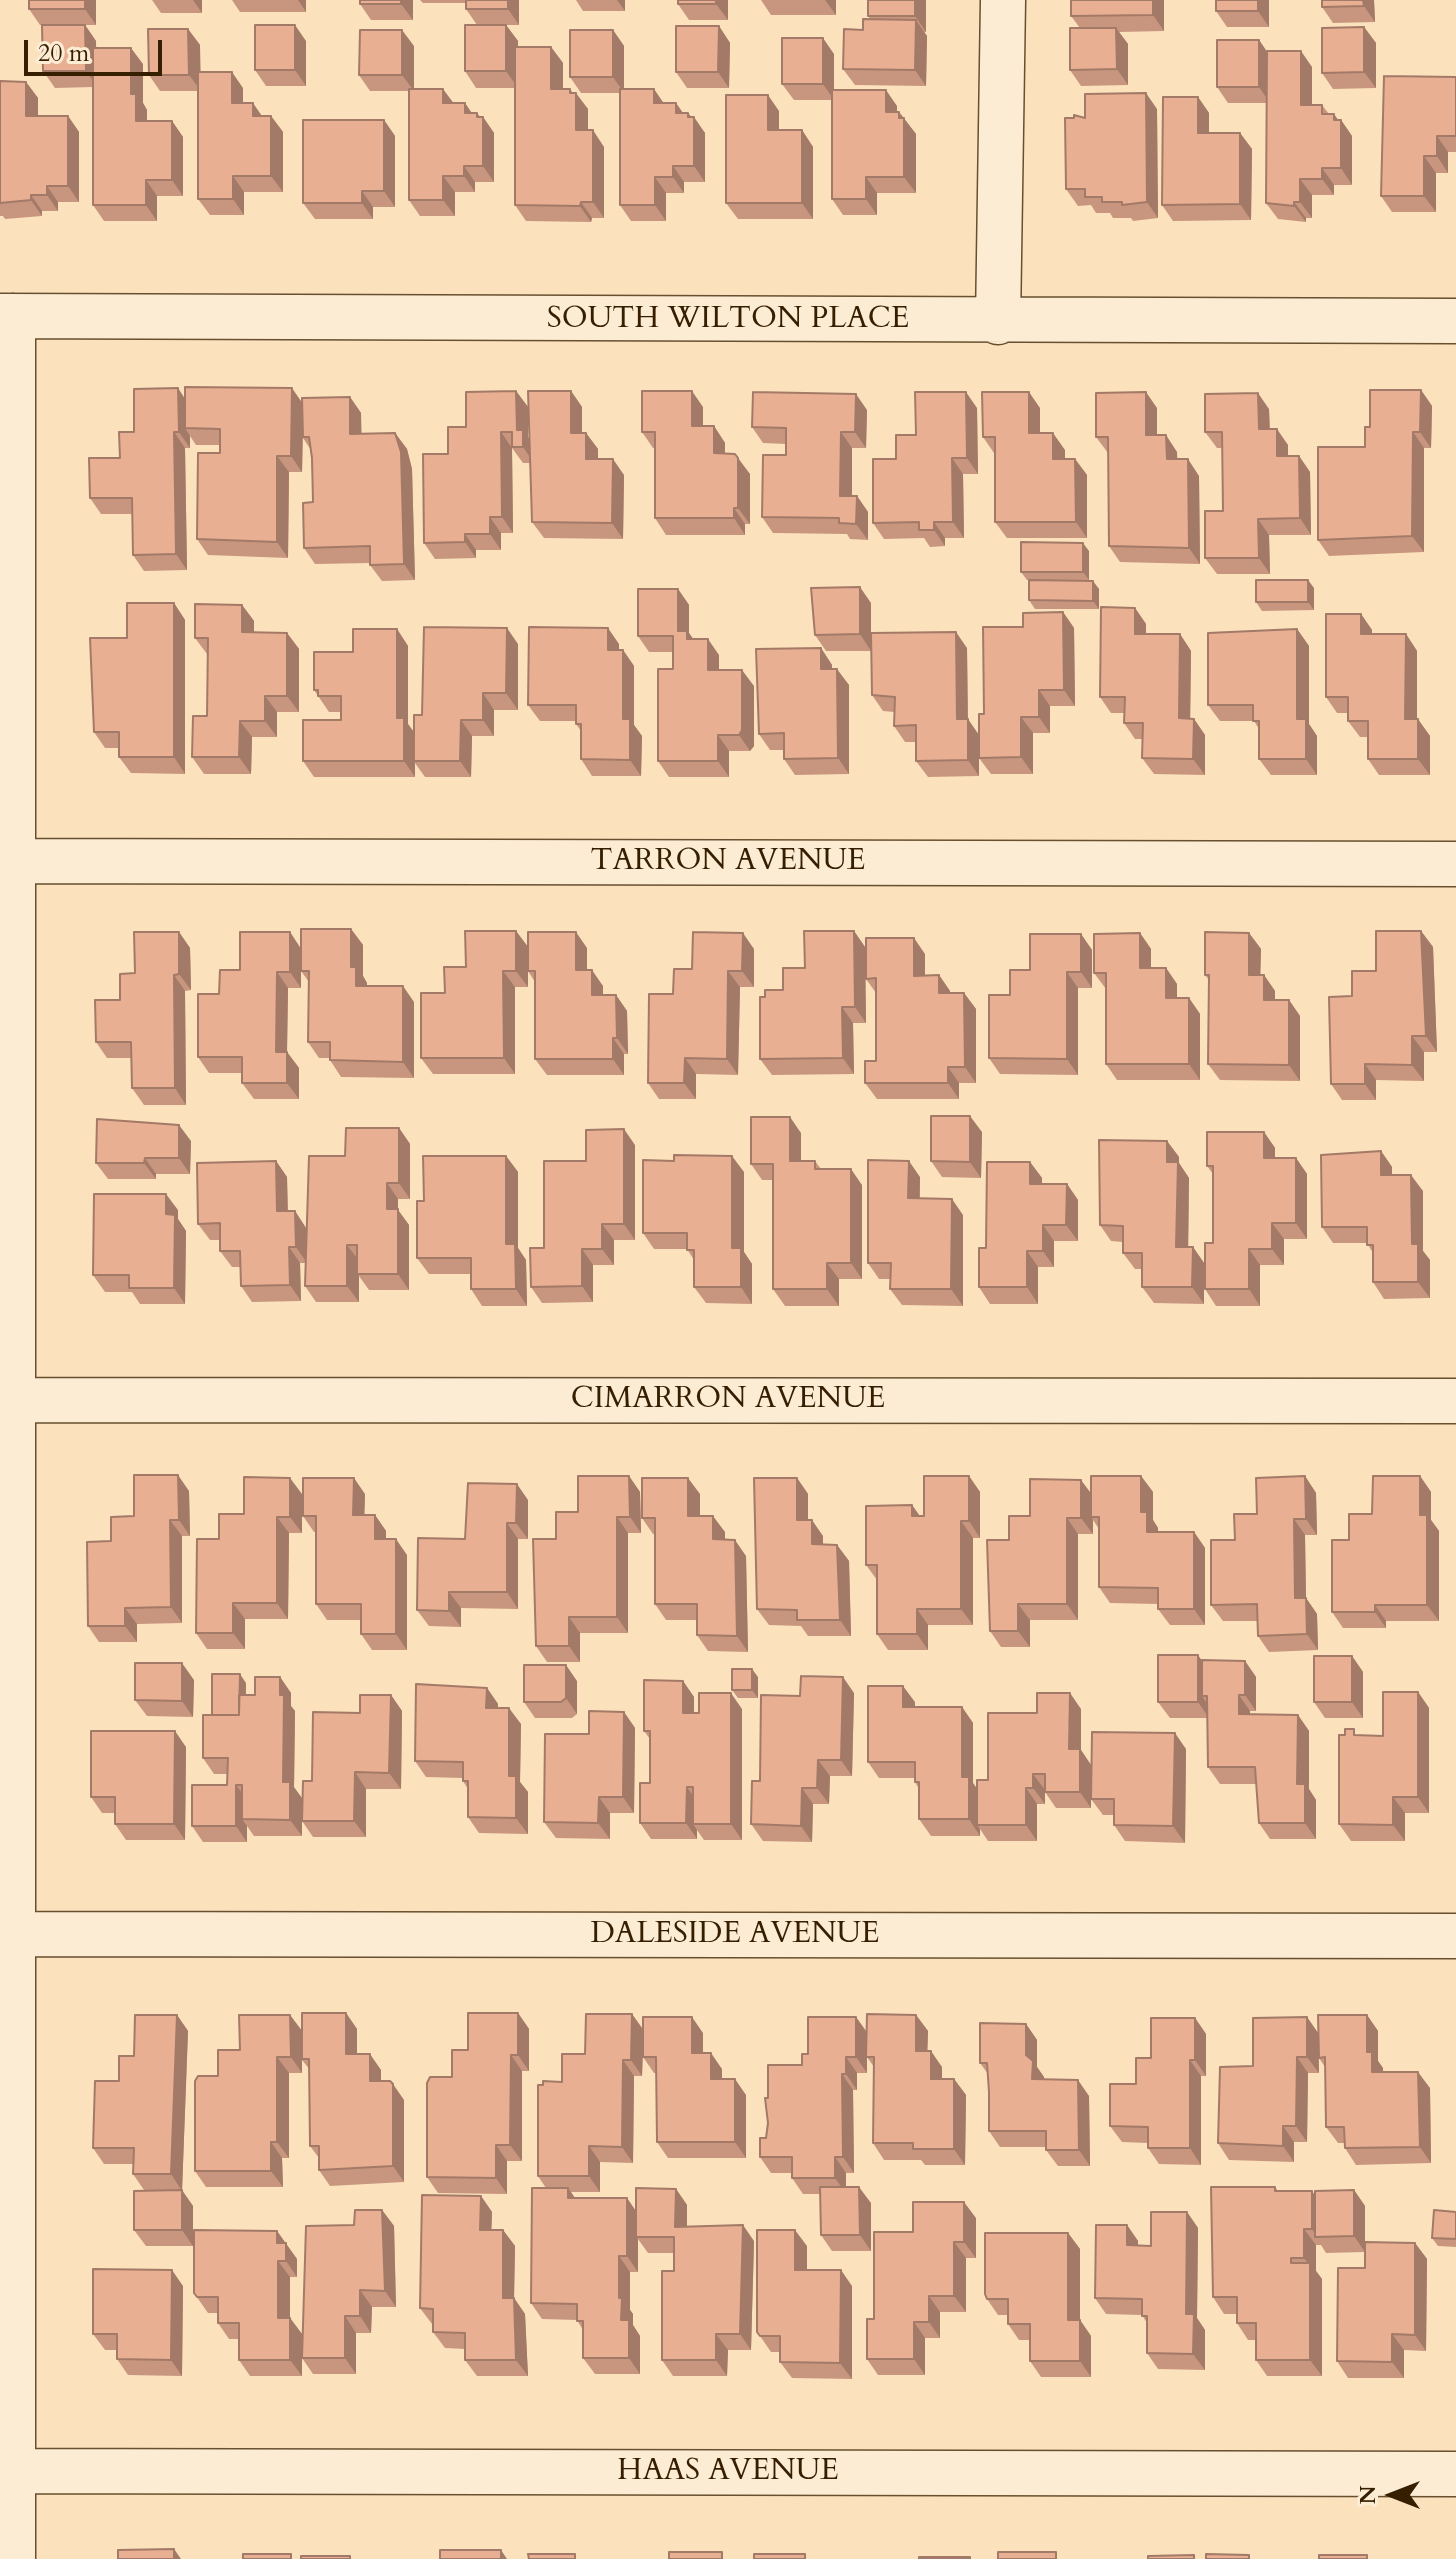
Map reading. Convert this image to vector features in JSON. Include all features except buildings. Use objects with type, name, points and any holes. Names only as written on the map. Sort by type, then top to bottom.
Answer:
[{"type":"street","points":[[998,322],[1003,0]]},
{"type":"street","points":[[7,316],[7,1400],[14,1934],[6,2471],[13,2559]]},
{"type":"street","name":"SOUTH WILTON PLACE","points":[[7,316],[998,322],[1456,321]]},
{"type":"street","name":"TARRON AVENUE","points":[[8,861],[1456,864]]},
{"type":"street","name":"CIMARRON AVENUE","points":[[7,1400],[1456,1401]]},
{"type":"street","name":"DALESIDE AVENUE","points":[[14,1934],[1456,1936]]},
{"type":"street","name":"HAAS AVENUE","points":[[6,2471],[1456,2474]]}]
